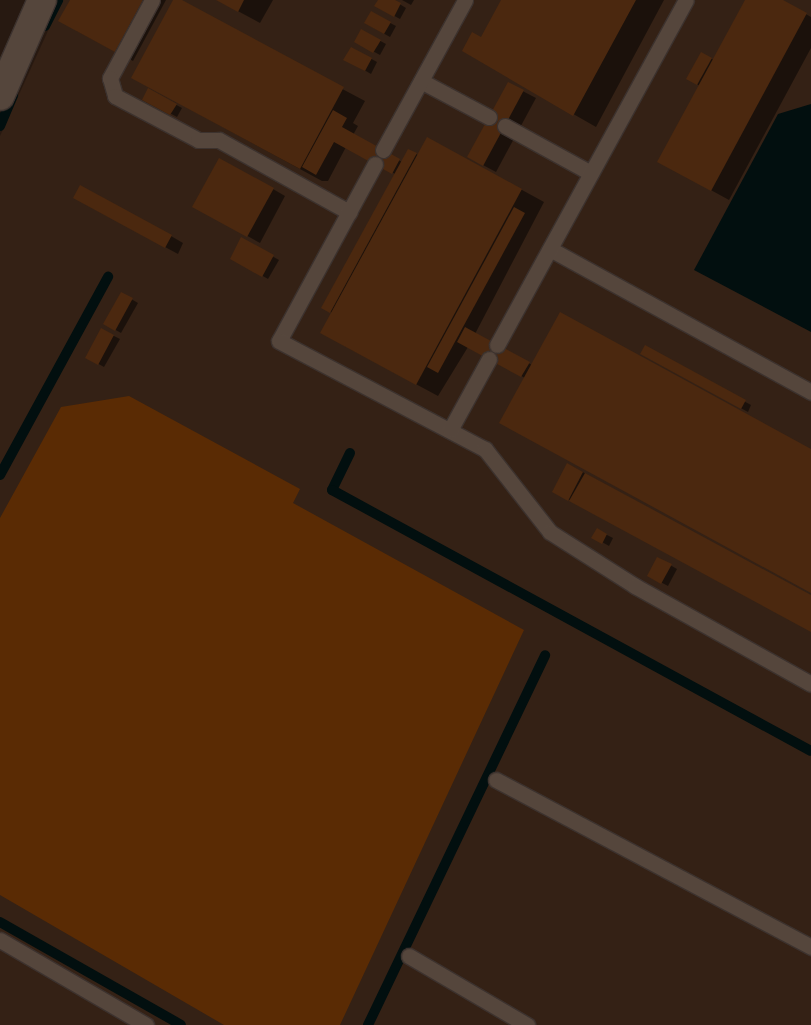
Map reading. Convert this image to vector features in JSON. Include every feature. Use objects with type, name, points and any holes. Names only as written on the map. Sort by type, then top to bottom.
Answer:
[{"type":"street","points":[[0,96],[42,0]]},
{"type":"lane","points":[[152,0],[110,78],[115,96],[198,140],[219,140],[349,212]]},
{"type":"lane","points":[[383,150],[464,0]]},
{"type":"lane","points":[[497,345],[686,0]]},
{"type":"lane","points":[[421,81],[489,117]]},
{"type":"lane","points":[[505,126],[591,173]]},
{"type":"lane","points":[[375,164],[279,340],[485,449],[550,532],[811,684]]},
{"type":"lane","points":[[550,249],[811,392]]},
{"type":"lane","points":[[450,430],[489,359]]},
{"type":"lane","points":[[496,780],[811,947]]},
{"type":"lane","points":[[0,940],[146,1025]]},
{"type":"lane","points":[[409,956],[527,1025]]},
{"type":"shaded area","points":[[62,0],[811,0],[811,1025],[0,1025],[0,136]]},
{"type":"shaded area","points":[[811,104],[811,332],[694,270],[778,114]]},
{"type":"shaded area","points":[[129,396],[300,489],[293,503],[524,630],[340,1025],[224,1025],[0,895],[0,518],[61,407]]},
{"type":"building","points":[[70,0],[143,0],[115,52],[58,21]]},
{"type":"building","points":[[173,0],[182,0],[344,87],[300,169],[131,78]]},
{"type":"building","points":[[216,0],[244,0],[238,12]]},
{"type":"building","points":[[378,0],[395,0],[401,3],[394,17],[374,6]]},
{"type":"building","points":[[501,0],[636,0],[573,116],[462,51],[472,32],[481,37]]},
{"type":"building","points":[[745,0],[783,0],[807,13],[711,191],[657,162]]},
{"type":"building","points":[[371,11],[391,22],[384,34],[364,23]]},
{"type":"building","points":[[361,29],[381,40],[373,53],[354,42]]},
{"type":"building","points":[[351,47],[372,58],[365,71],[343,60]]},
{"type":"building","points":[[701,52],[712,58],[697,85],[686,79]]},
{"type":"building","points":[[508,82],[524,90],[483,166],[467,157]]},
{"type":"building","points":[[148,88],[177,104],[170,115],[142,100]]},
{"type":"building","points":[[333,110],[347,118],[342,127],[400,159],[392,174],[334,142],[316,175],[302,167]]},
{"type":"building","points":[[427,137],[522,189],[416,385],[320,333]]},
{"type":"building","points":[[408,149],[417,153],[330,313],[321,308]]},
{"type":"building","points":[[219,158],[274,188],[247,237],[192,207]]},
{"type":"building","points":[[80,185],[172,235],[165,248],[73,198]]},
{"type":"building","points":[[514,207],[525,213],[438,373],[427,367]]},
{"type":"building","points":[[241,237],[274,255],[262,277],[230,259]]},
{"type":"building","points":[[121,292],[133,298],[115,331],[103,324]]},
{"type":"building","points":[[560,312],[811,449],[811,593],[499,423]]},
{"type":"building","points":[[465,327],[530,362],[521,377],[457,342]]},
{"type":"building","points":[[101,328],[114,335],[98,365],[85,358]]},
{"type":"building","points":[[645,345],[746,400],[741,409],[640,354]]},
{"type":"building","points":[[567,463],[583,472],[568,501],[552,492]]},
{"type":"building","points":[[585,473],[811,595],[811,632],[569,501]]},
{"type":"building","points":[[597,528],[607,534],[602,544],[591,538]]},
{"type":"building","points":[[657,557],[672,564],[661,584],[647,576]]},
{"type":"waterway","points":[[45,26],[58,0]]},
{"type":"waterway","points":[[0,126],[13,96]]},
{"type":"waterway","points":[[0,475],[108,277]]},
{"type":"waterway","points":[[350,453],[332,490],[811,751]]},
{"type":"waterway","points":[[368,1025],[545,655]]},
{"type":"waterway","points":[[0,922],[181,1025]]}]
